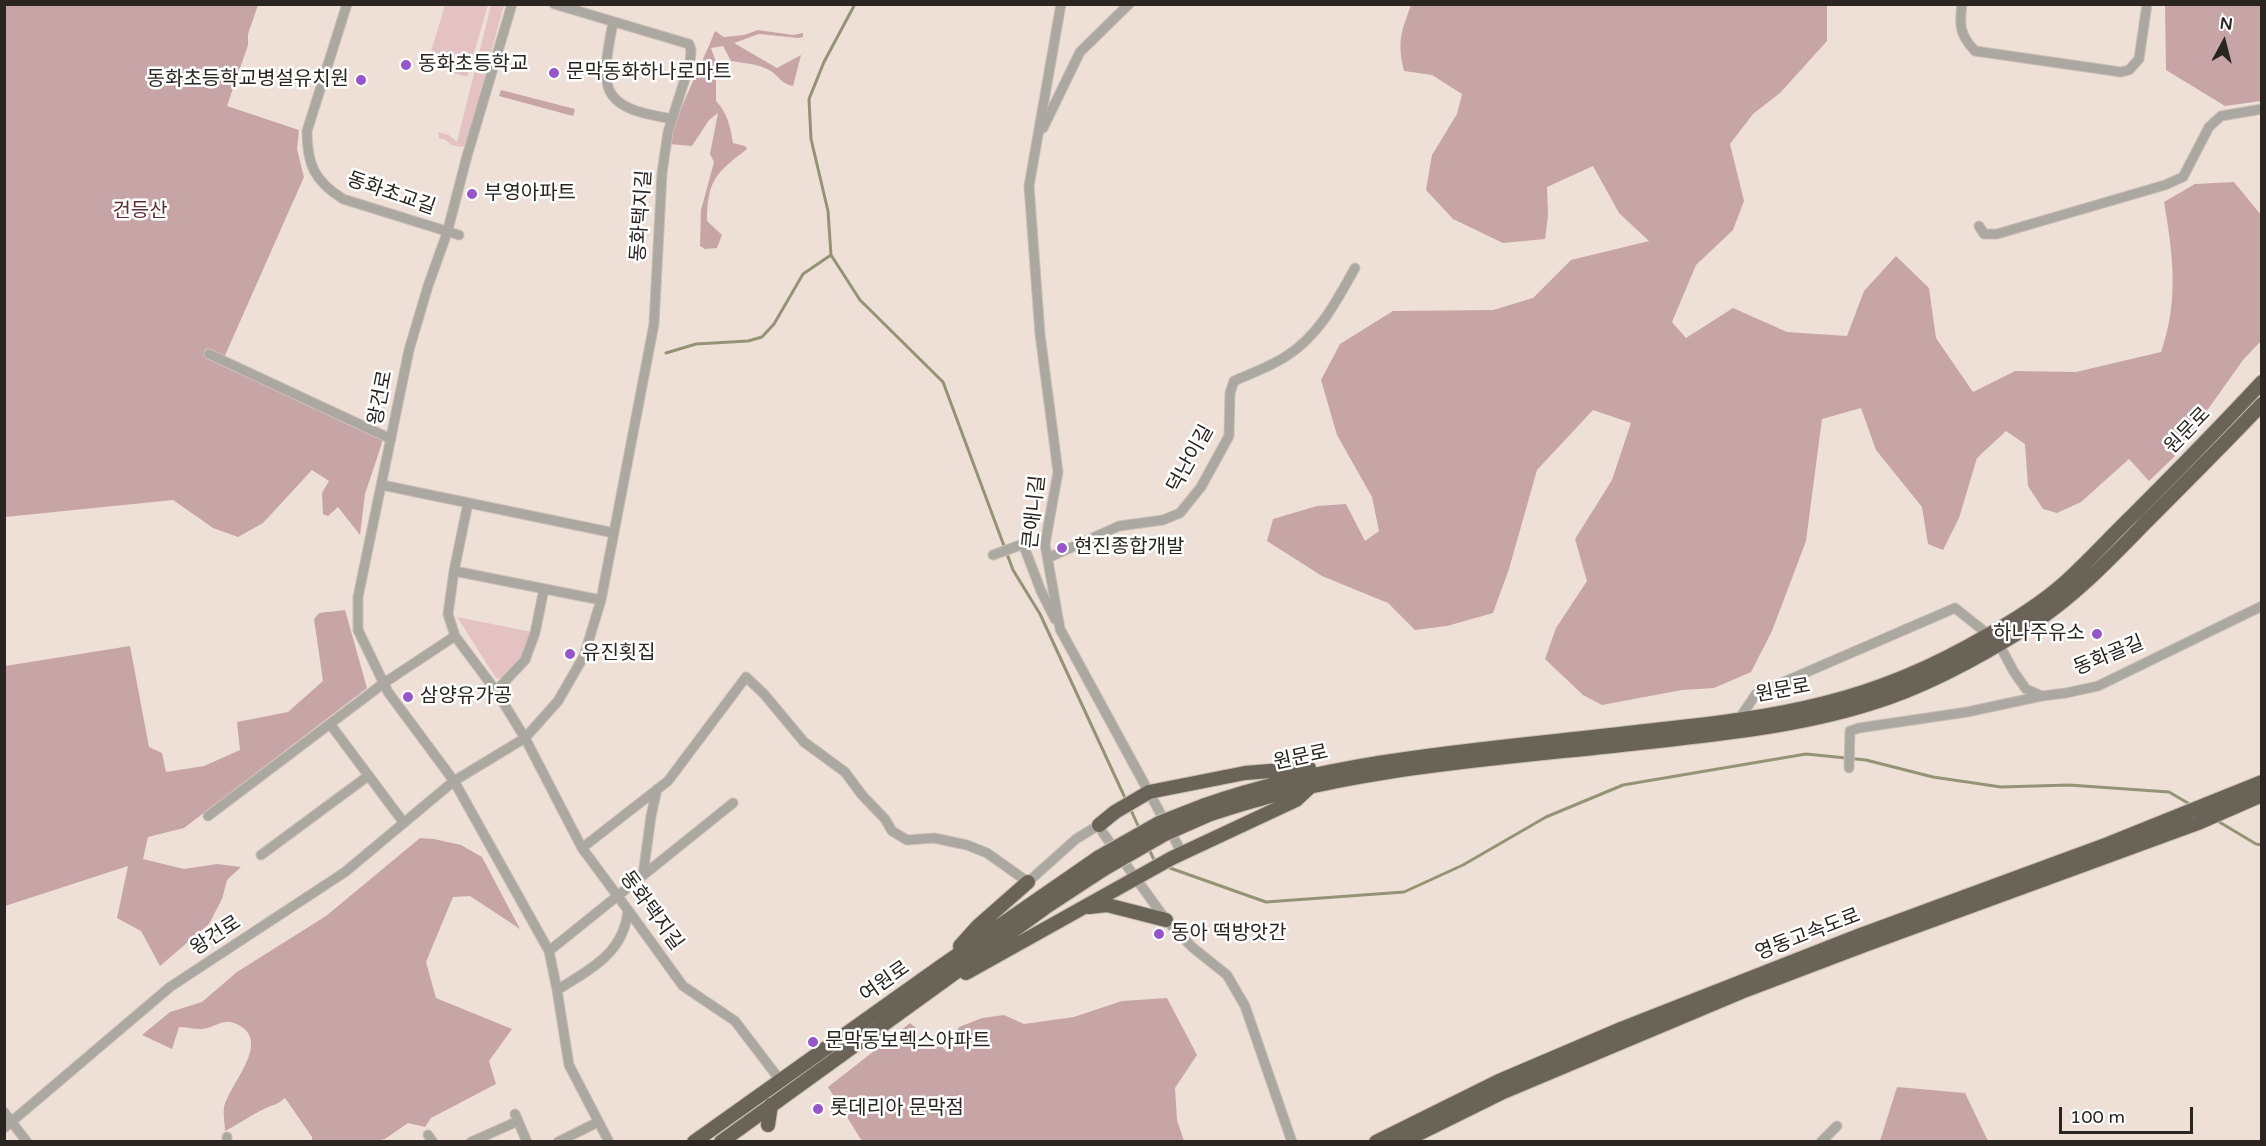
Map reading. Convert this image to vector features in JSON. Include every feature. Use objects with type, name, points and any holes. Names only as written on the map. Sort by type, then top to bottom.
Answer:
[{"type":"highway","name":"원문로","points":[[1207,810],[1311,785],[1360,776],[1721,734],[1827,716],[1871,704],[1917,686],[1994,639],[2062,585],[2262,382]]},
{"type":"highway","name":"원문로","points":[[1207,810],[1248,790],[1294,778],[1359,766],[1448,753],[1739,719],[1823,704],[1869,691],[2035,622],[2100,570],[2262,404]]},
{"type":"highway","points":[[1099,825],[1115,812],[1144,795],[1245,773],[1359,766]]},
{"type":"highway","name":"영동고속도로","points":[[1402,1142],[1503,1092],[1741,992],[2198,823],[2229,801],[2262,782]]},
{"type":"highway","points":[[943,973],[971,971],[1177,855],[1296,800],[1311,785]]},
{"type":"highway","name":"영동고속도로","points":[[1376,1142],[1499,1081],[1621,1029],[1858,936],[2108,844],[2186,812],[2262,795]]},
{"type":"highway","name":"여원로","points":[[694,1142],[780,1080],[943,973],[1159,823],[1207,810]]},
{"type":"highway","points":[[943,973],[978,926],[1028,882]]},
{"type":"highway","points":[[1081,908],[1107,905],[1166,920]]},
{"type":"highway","name":"여원로","points":[[721,1142],[943,973]]},
{"type":"highway","points":[[780,1080],[789,1092]]},
{"type":"highway","points":[[768,1125],[771,1105]]},
{"type":"street","name":"동화초교길","points":[[347,4],[307,131],[307,147],[316,177],[326,189],[342,199],[459,235]]},
{"type":"street","name":"왕건로","points":[[512,4],[447,232],[409,350],[358,597],[358,630],[388,692],[454,781],[549,951],[569,1065],[609,1142]]},
{"type":"street","name":"동화택지길","points":[[454,781],[525,738],[558,701],[584,656],[601,600],[654,324],[662,173],[672,119],[692,50],[689,44],[554,4]]},
{"type":"street","name":"큰애니길","points":[[1060,4],[1029,186],[1040,334],[1058,472],[1045,544],[1060,630],[1177,855]]},
{"type":"street","name":"큰애니길","points":[[1037,142],[1080,52],[1129,4]]},
{"type":"street","points":[[1962,4],[1960,19],[1963,38],[1975,51],[2121,72],[2129,70],[2139,59],[2147,4]]},
{"type":"street","points":[[614,22],[608,53],[607,76],[611,95],[642,113],[672,119]]},
{"type":"street","points":[[1979,226],[1984,234],[1997,234],[2165,185],[2183,177],[2209,127],[2220,116],[2262,109]]},
{"type":"street","name":"덕난이길","points":[[1048,558],[1119,526],[1163,520],[1180,513],[1200,487],[1229,436],[1230,393],[1234,381],[1289,354],[1317,329],[1335,304],[1355,268]]},
{"type":"street","points":[[209,354],[391,439]]},
{"type":"street","points":[[382,485],[614,533]]},
{"type":"street","name":"동화택지길","points":[[468,503],[448,614],[455,636],[496,691],[525,738],[582,848],[617,896],[683,986],[735,1021],[780,1080]]},
{"type":"street","points":[[996,554],[1023,544],[1041,591],[1060,630]]},
{"type":"street","points":[[454,572],[601,600]]},
{"type":"street","points":[[496,691],[525,660],[535,633],[544,589]]},
{"type":"street","points":[[1739,719],[1756,694],[1955,608],[1994,639],[2026,689],[2042,696]]},
{"type":"street","name":"동화골길","points":[[1849,766],[1850,731],[1967,712],[2098,686],[2261,608]]},
{"type":"street","points":[[208,816],[384,683],[455,636]]},
{"type":"street","points":[[582,848],[668,781],[746,677],[764,694],[804,742],[845,772],[862,795],[885,819],[892,831],[907,840],[934,838],[967,845],[987,853],[1028,882],[1076,839],[1099,825],[1166,920],[1192,947],[1227,975],[1245,1006],[1292,1142]]},
{"type":"street","points":[[330,724],[404,823]]},
{"type":"street","points":[[261,855],[368,776]]},
{"type":"street","name":"왕건로","points":[[4,1128],[13,1123],[170,987],[345,872],[454,781]]},
{"type":"street","points":[[643,875],[657,789]]},
{"type":"street","points":[[549,951],[732,803]]},
{"type":"street","points":[[557,990],[592,969],[617,945],[626,927],[628,910]]},
{"type":"street","points":[[4,1112],[27,1142]]},
{"type":"street","points":[[471,1142],[516,1117],[527,1142]]},
{"type":"street","points":[[558,1142],[598,1122]]},
{"type":"street","points":[[1821,1142],[1837,1126]]},
{"type":"shaded area","points":[[445,5],[488,5],[467,77],[427,65]]},
{"type":"shaded area","points":[[491,5],[504,5],[466,145],[461,147],[451,145],[439,138],[438,132],[449,135],[457,142]]},
{"type":"shaded area","points":[[457,617],[532,632],[517,665],[503,679],[496,678]]},
{"type":"green space","name":"건등산","points":[[5,5],[258,5],[248,34],[248,45],[227,106],[299,130],[297,149],[304,177],[223,360],[382,437],[365,494],[360,535],[338,507],[328,516],[323,514],[322,493],[329,481],[312,470],[263,523],[238,537],[213,528],[173,500],[5,517]]},
{"type":"green space","points":[[1411,5],[1827,5],[1827,41],[1780,93],[1753,114],[1730,144],[1744,201],[1733,230],[1696,265],[1672,322],[1686,338],[1733,308],[1787,332],[1847,336],[1864,291],[1896,256],[1929,288],[1936,338],[1973,392],[2015,371],[2076,372],[2161,352],[2167,333],[2173,277],[2164,202],[2195,184],[2234,182],[2261,215],[2261,341],[2243,360],[2174,457],[2149,481],[2129,459],[2081,502],[2057,513],[2043,509],[2028,486],[2025,444],[2006,431],[1977,458],[1959,518],[1943,550],[1928,544],[1922,507],[1876,450],[1861,408],[1822,419],[1806,541],[1772,631],[1751,672],[1714,688],[1682,690],[1602,705],[1583,695],[1545,659],[1556,628],[1587,581],[1575,539],[1612,480],[1631,423],[1593,410],[1537,470],[1509,569],[1493,613],[1447,626],[1415,630],[1388,603],[1322,576],[1267,541],[1273,519],[1317,506],[1346,504],[1365,541],[1379,531],[1372,497],[1337,435],[1321,380],[1340,344],[1393,311],[1493,310],[1533,298],[1571,260],[1649,241],[1619,213],[1593,166],[1547,187],[1548,216],[1545,239],[1503,243],[1453,219],[1426,190],[1432,155],[1457,114],[1462,94],[1432,75],[1404,71],[1401,37]]},
{"type":"green space","points":[[2165,5],[2261,5],[2261,101],[2225,106],[2166,70]]},
{"type":"green space","points":[[758,30],[793,35],[803,33],[803,37],[759,34],[734,43],[777,68],[801,55],[793,86],[784,83],[773,72],[765,68],[731,61],[723,46],[711,48],[716,62],[716,101],[726,116],[733,143],[745,146],[747,149],[721,171],[712,186],[707,207],[707,221],[722,235],[717,248],[705,249],[700,246],[701,210],[714,162],[710,154],[718,113],[709,120],[692,146],[669,144],[684,101],[715,31],[724,37],[744,35]]},
{"type":"green space","points":[[501,90],[575,109],[573,116],[499,96]]},
{"type":"green space","points":[[345,610],[367,688],[184,828],[148,837],[143,859],[184,869],[217,864],[241,867],[227,880],[222,899],[209,924],[160,966],[141,931],[117,918],[128,866],[5,906],[5,666],[130,646],[149,747],[162,753],[166,772],[204,766],[240,750],[237,722],[288,712],[323,681],[314,619],[319,613]]},
{"type":"green space","points":[[420,838],[461,845],[482,857],[520,929],[470,896],[453,897],[426,962],[436,998],[512,1029],[489,1061],[496,1084],[431,1118],[425,1127],[408,1123],[385,1139],[376,1141],[312,1141],[312,1137],[285,1098],[225,1131],[224,1108],[227,1098],[250,1051],[251,1040],[246,1030],[230,1022],[223,1022],[204,1029],[179,1027],[172,1049],[142,1035],[170,1012],[202,1002],[237,972],[326,916]]},
{"type":"green space","points":[[1167,998],[1197,1055],[1175,1088],[1177,1120],[1184,1141],[862,1141],[828,1087],[910,1023],[916,1028],[920,1046],[942,1047],[947,1052],[959,1027],[982,1018],[1004,1015],[1024,1024],[1074,1017],[1122,1001]]},
{"type":"green space","points":[[1897,1087],[1965,1093],[1988,1141],[1880,1141]]},
{"type":"waterway","points":[[855,4],[824,62],[809,99],[811,139],[828,211],[831,255],[860,300],[943,382],[1013,570],[1040,614],[1126,800]]},
{"type":"waterway","points":[[666,353],[696,344],[748,341],[762,337],[774,324],[803,274],[831,255]]},
{"type":"waterway","points":[[1167,867],[1266,902],[1404,892],[1463,865],[1546,817],[1623,785],[1806,754],[1866,760],[1933,777],[2001,787],[2069,785],[2169,792],[2193,806]]},
{"type":"waterway","points":[[1130,808],[1140,830]]},
{"type":"waterway","points":[[2216,820],[2256,844],[2262,845]]},
{"type":"waterway","points":[[1149,849],[1155,862]]},
{"type":"place","name":"동화초등학교","points":[[406,65]]},
{"type":"place","name":"문막동화하나로마트","points":[[554,73]]},
{"type":"place","name":"동화초등학교병설유치원","points":[[361,80]]},
{"type":"place","name":"부영아파트","points":[[472,194]]},
{"type":"place","name":"현진종합개발","points":[[1062,548]]},
{"type":"place","name":"하나주유소","points":[[2097,634]]},
{"type":"place","name":"유진횟집","points":[[570,654]]},
{"type":"place","name":"삼양유가공","points":[[408,697]]},
{"type":"place","name":"동아 떡방앗간","points":[[1159,934]]},
{"type":"place","name":"문막동보렉스아파트","points":[[813,1042]]},
{"type":"place","name":"롯데리아 문막점","points":[[818,1109]]}]
